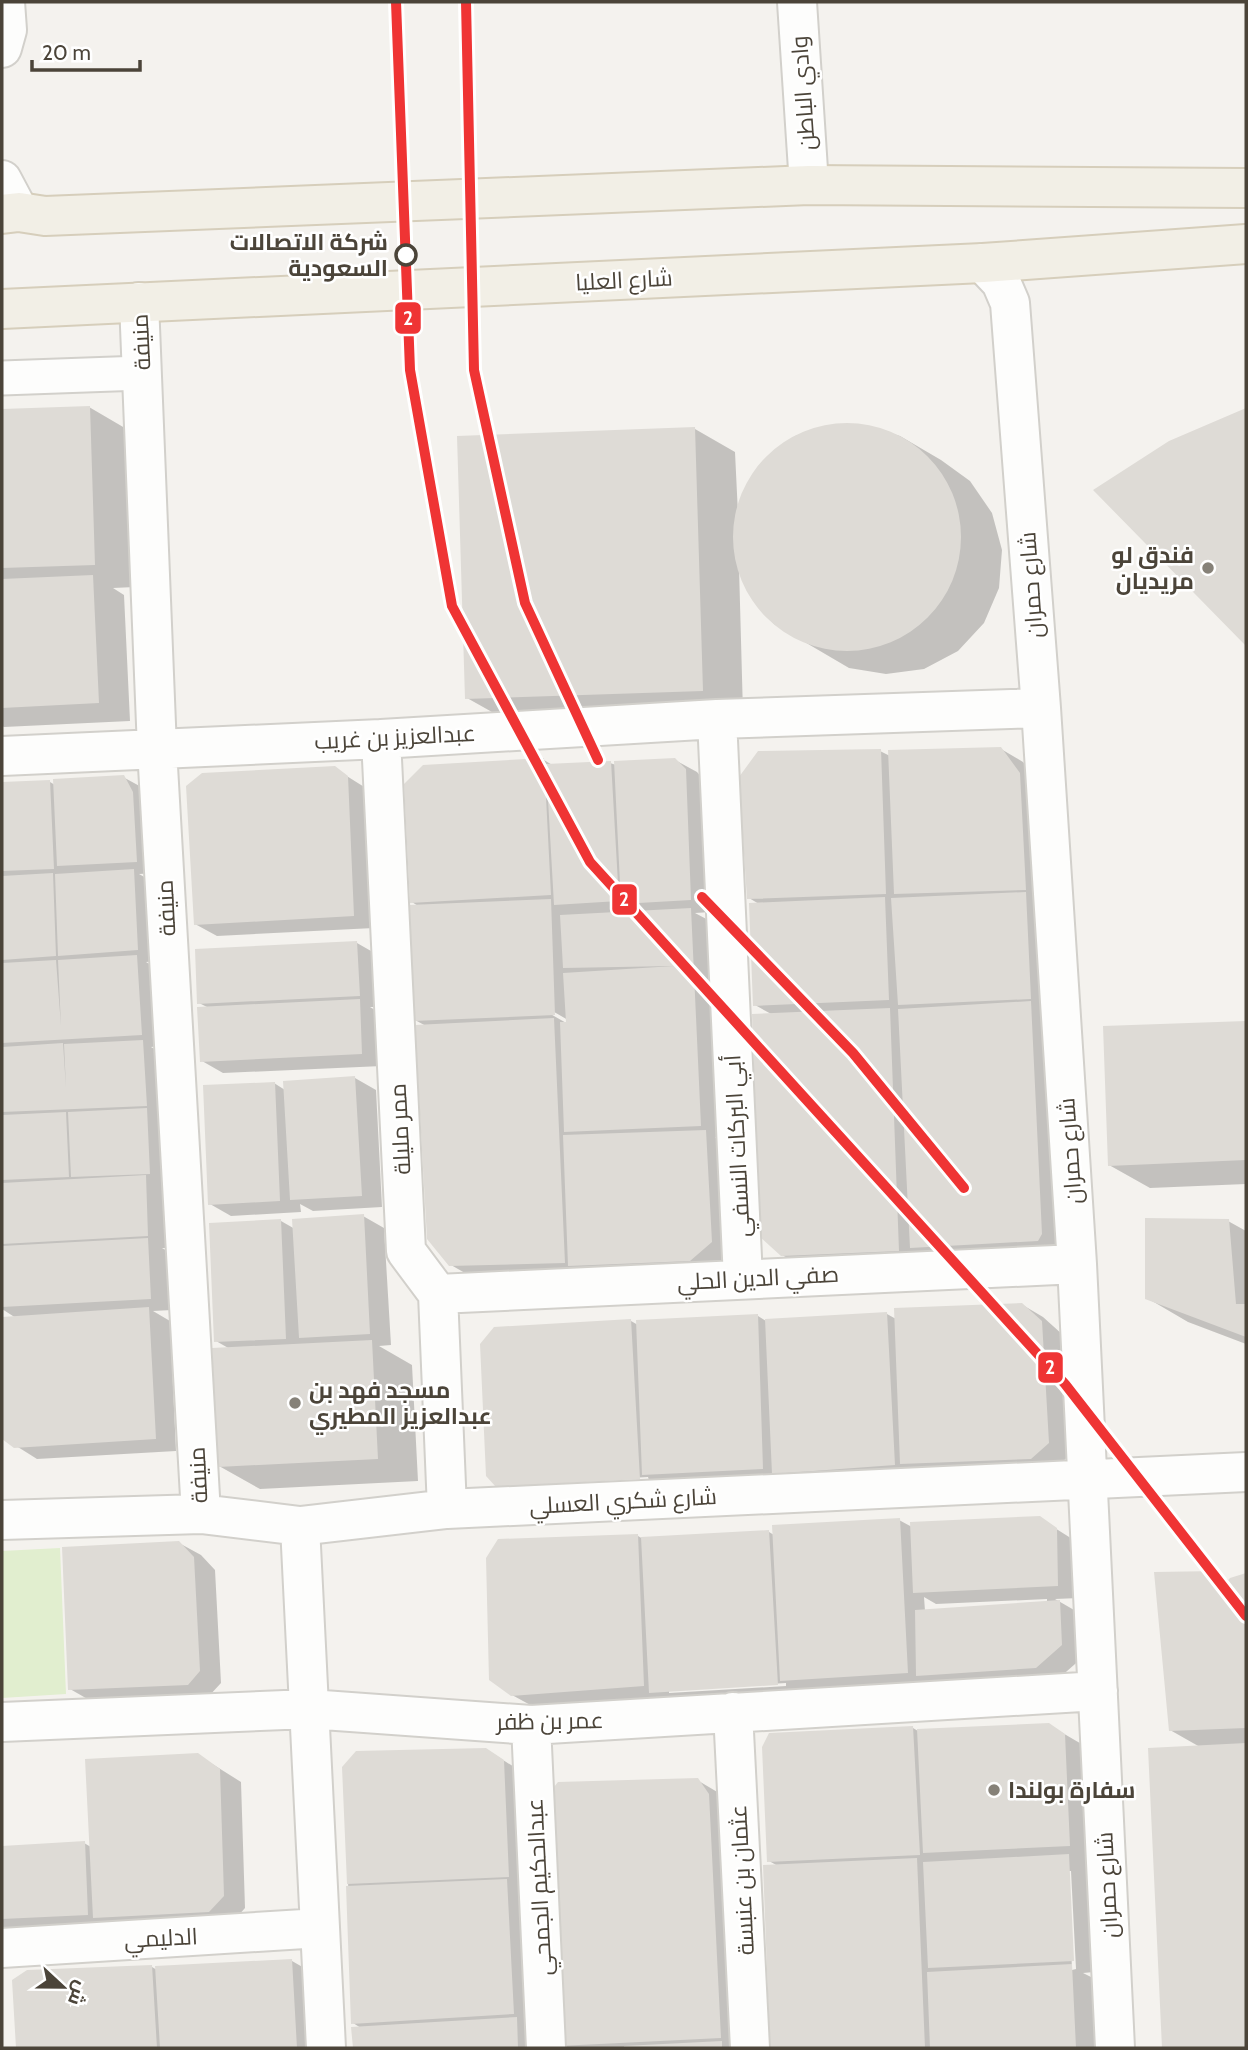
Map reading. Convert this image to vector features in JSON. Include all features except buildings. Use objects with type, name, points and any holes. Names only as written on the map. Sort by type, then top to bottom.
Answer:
[{"type":"main road","points":[[7,202],[45,216],[808,185],[1246,188]]},
{"type":"main road","name":"شارع العليا","points":[[2,309],[983,263],[1246,244]]},
{"type":"street","points":[[2,48],[7,30],[5,2]]},
{"type":"street","name":"وادي الباطن","points":[[797,2],[808,185]]},
{"type":"street","name":"شارع حمران","points":[[983,263],[1001,282],[1010,303],[1041,708],[1077,1264],[1115,2048]]},
{"type":"street","name":"منيفة","points":[[139,302],[157,749],[201,1514]]},
{"type":"street","points":[[2,378],[142,373]]},
{"type":"street","name":"عبدالعزيز بن غريب","points":[[2,756],[381,739],[717,719],[1041,708]]},
{"type":"street","name":"أبي البركات النسفي","points":[[717,719],[743,1279]]},
{"type":"street","name":"ممر مليلة","points":[[381,739],[406,1251],[438,1294]]},
{"type":"street","name":"صفي الدين الحلي","points":[[438,1294],[1077,1264]]},
{"type":"street","points":[[438,1294],[447,1509]]},
{"type":"street","name":"شارع شكري العسلي","points":[[2,1520],[201,1514],[300,1526],[447,1509],[1246,1472]]},
{"type":"street","points":[[300,1526],[326,2048]]},
{"type":"street","name":"عمر بن ظفر","points":[[2,1722],[309,1709],[531,1726],[1098,1691]]},
{"type":"street","name":"عثمان بن عنبسة","points":[[733,1712],[750,2048]]},
{"type":"street","name":"عبدالحكيم الجمحي","points":[[531,1726],[547,2048]]},
{"type":"street","name":"الدليمي","points":[[2,1948],[320,1928]]},
{"type":"green space","points":[[60,1548],[66,1694],[2,1698],[2,1551]]},
{"type":"transit line","name":"2","points":[[396,2],[410,370],[452,606],[590,862],[1065,1384],[1246,1616]]},
{"type":"transit line","name":"2","points":[[466,2],[474,370],[525,603],[598,760]]},
{"type":"transit line","name":"2","points":[[702,897],[853,1053],[964,1188]]},
{"type":"place","name":"شركة الاتصالات السعودية","points":[[406,255]]},
{"type":"place","name":"فندق لو مريديان","points":[[1208,568]]},
{"type":"place","name":"مسجد فهد بن عبدالعزيز المطيري","points":[[295,1403]]},
{"type":"place","name":"سفارة بولندا","points":[[994,1790]]}]
